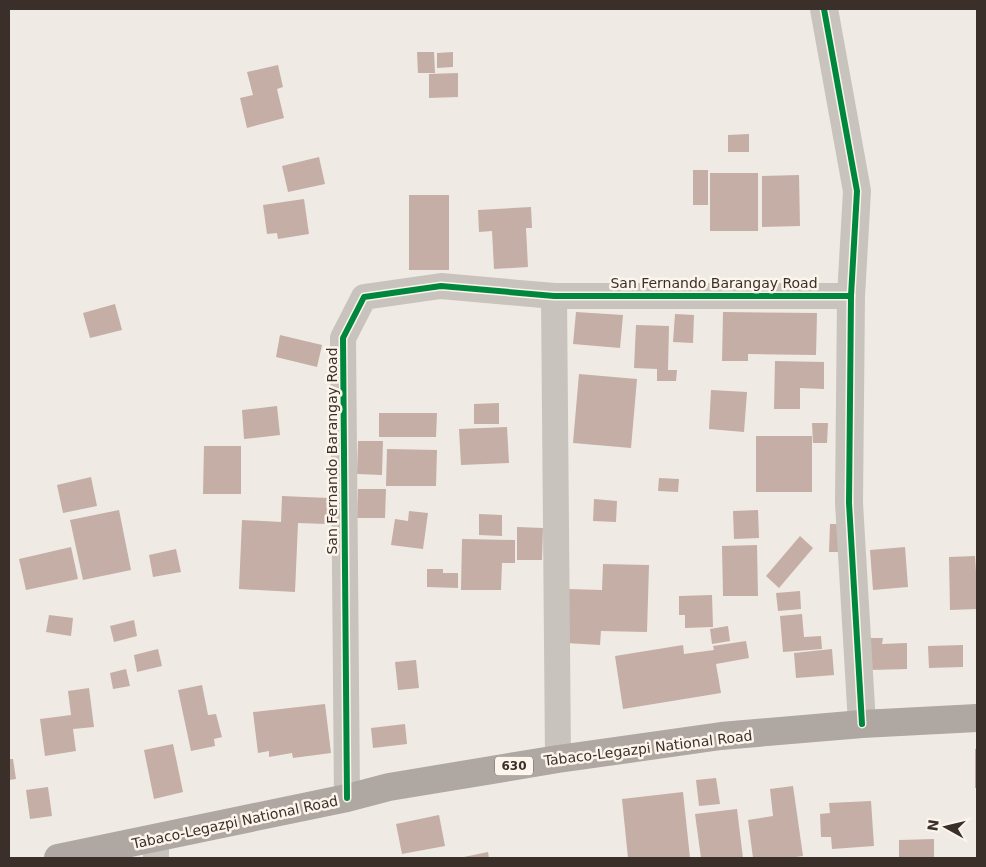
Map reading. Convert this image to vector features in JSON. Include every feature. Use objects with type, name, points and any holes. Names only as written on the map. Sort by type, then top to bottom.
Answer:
[{"type":"main road","name":"Tabaco-Legazpi National Road","points":[[58,858],[156,848],[388,787],[558,759],[721,736],[862,724],[977,718]]},
{"type":"street","points":[[824,9],[857,191],[851,296],[848,503],[862,724]]},
{"type":"street","name":"San Fernando Barangay Road","points":[[346,798],[343,338],[364,297],[441,286],[554,296],[851,296]]},
{"type":"street","points":[[554,296],[558,759]]},
{"type":"building","points":[[417,52],[434,52],[435,73],[418,73]]},
{"type":"building","points":[[453,52],[453,67],[437,68],[437,53]]},
{"type":"building","points":[[278,65],[283,87],[277,89],[284,118],[247,128],[240,98],[253,95],[247,72]]},
{"type":"building","points":[[458,73],[458,97],[429,98],[429,74]]},
{"type":"building","points":[[749,134],[749,152],[728,152],[728,135]]},
{"type":"building","points":[[319,157],[325,184],[288,192],[282,166]]},
{"type":"building","points":[[693,170],[708,170],[708,205],[693,205]]},
{"type":"building","points":[[710,173],[758,173],[758,231],[710,231]]},
{"type":"building","points":[[799,175],[800,226],[762,227],[762,176]]},
{"type":"building","points":[[409,195],[449,195],[449,270],[409,270]]},
{"type":"building","points":[[304,199],[309,234],[278,239],[277,233],[267,234],[263,205]]},
{"type":"building","points":[[531,207],[532,228],[526,228],[528,267],[494,269],[492,231],[479,232],[478,210]]},
{"type":"building","points":[[115,304],[122,330],[90,338],[83,313]]},
{"type":"building","points":[[576,312],[623,315],[620,348],[573,344]]},
{"type":"building","points":[[723,312],[817,313],[816,355],[748,354],[748,361],[722,361]]},
{"type":"building","points":[[675,314],[694,315],[693,343],[673,342]]},
{"type":"building","points":[[636,325],[669,326],[668,370],[677,370],[676,381],[657,381],[657,369],[634,368]]},
{"type":"building","points":[[280,335],[322,345],[317,367],[276,357]]},
{"type":"building","points":[[775,361],[824,362],[824,389],[800,388],[800,409],[774,409]]},
{"type":"building","points":[[579,374],[637,379],[631,448],[573,443]]},
{"type":"building","points":[[711,390],[747,392],[744,432],[709,429]]},
{"type":"building","points":[[499,403],[499,424],[474,424],[474,404]]},
{"type":"building","points":[[277,406],[280,435],[244,439],[242,410]]},
{"type":"building","points":[[379,413],[437,413],[436,437],[379,437]]},
{"type":"building","points":[[812,423],[828,423],[827,443],[813,443]]},
{"type":"building","points":[[507,427],[509,463],[461,465],[459,429]]},
{"type":"building","points":[[756,436],[812,436],[812,492],[756,492]]},
{"type":"building","points":[[358,441],[383,441],[382,475],[357,474]]},
{"type":"building","points":[[204,446],[241,446],[241,494],[203,494]]},
{"type":"building","points":[[387,449],[437,450],[436,486],[386,486]]},
{"type":"building","points":[[91,477],[97,506],[63,513],[57,485]]},
{"type":"building","points":[[659,478],[679,479],[678,492],[658,491]]},
{"type":"building","points":[[358,489],[386,489],[385,518],[357,518]]},
{"type":"building","points":[[282,496],[329,498],[327,524],[298,523],[295,592],[239,589],[242,520],[281,522]]},
{"type":"building","points":[[594,499],[617,501],[616,522],[593,521]]},
{"type":"building","points":[[119,510],[131,570],[83,580],[70,520]]},
{"type":"building","points":[[758,510],[759,538],[734,539],[733,511]]},
{"type":"building","points":[[409,511],[428,513],[423,549],[391,545],[395,519],[408,521]]},
{"type":"building","points":[[479,514],[502,515],[502,536],[479,535]]},
{"type":"building","points":[[830,524],[842,524],[841,552],[829,552]]},
{"type":"building","points":[[517,527],[543,528],[542,560],[517,560]]},
{"type":"building","points":[[800,536],[813,548],[779,588],[766,576]]},
{"type":"building","points":[[462,539],[515,540],[515,563],[502,563],[501,590],[461,590]]},
{"type":"building","points":[[757,545],[758,596],[723,596],[722,546]]},
{"type":"building","points":[[71,547],[78,579],[26,590],[19,559]]},
{"type":"building","points":[[905,547],[908,587],[873,590],[870,550]]},
{"type":"building","points":[[176,549],[181,572],[153,577],[149,555]]},
{"type":"building","points":[[975,556],[977,609],[950,610],[949,557]]},
{"type":"building","points":[[603,564],[649,565],[647,632],[601,631],[600,645],[566,643],[568,589],[602,590]]},
{"type":"building","points":[[427,569],[443,569],[443,573],[458,573],[458,588],[427,587]]},
{"type":"building","points":[[800,591],[801,609],[778,611],[776,593]]},
{"type":"building","points":[[712,595],[713,627],[685,628],[685,615],[679,615],[679,596]]},
{"type":"building","points":[[802,614],[804,637],[821,636],[822,649],[783,652],[780,616]]},
{"type":"building","points":[[49,615],[73,618],[71,636],[46,632]]},
{"type":"building","points":[[134,620],[137,636],[114,642],[110,626]]},
{"type":"building","points":[[728,626],[730,641],[712,644],[710,629]]},
{"type":"building","points":[[869,638],[883,638],[882,644],[907,643],[907,669],[870,670]]},
{"type":"building","points":[[746,641],[749,658],[716,664],[721,693],[623,709],[615,656],[683,645],[684,654],[714,650],[713,646]]},
{"type":"building","points":[[963,645],[963,667],[929,668],[928,646]]},
{"type":"building","points":[[158,649],[162,666],[137,672],[134,655]]},
{"type":"building","points":[[832,649],[834,675],[796,678],[794,653]]},
{"type":"building","points":[[416,660],[419,688],[398,690],[395,662]]},
{"type":"building","points":[[126,669],[130,686],[113,689],[110,673]]},
{"type":"building","points":[[202,685],[208,715],[216,714],[222,737],[214,739],[215,746],[191,751],[178,690]]},
{"type":"building","points":[[89,688],[94,727],[73,729],[76,751],[45,756],[40,719],[71,715],[68,691]]},
{"type":"building","points":[[325,704],[331,753],[293,758],[292,753],[269,757],[269,751],[258,753],[253,712]]},
{"type":"building","points":[[405,724],[407,744],[373,748],[371,728]]},
{"type":"building","points":[[173,744],[183,792],[154,799],[144,750]]},
{"type":"building","points":[[975,749],[977,749],[977,788],[975,788]]},
{"type":"building","points":[[9,759],[13,759],[16,779],[9,780]]},
{"type":"building","points":[[716,778],[720,804],[699,806],[696,780]]},
{"type":"building","points":[[793,786],[803,856],[753,858],[748,820],[773,816],[770,789]]},
{"type":"building","points":[[48,787],[52,816],[30,819],[26,790]]},
{"type":"building","points":[[683,792],[690,858],[628,858],[622,799]]},
{"type":"building","points":[[871,801],[874,846],[832,849],[831,837],[821,837],[820,814],[830,813],[829,803]]},
{"type":"building","points":[[737,809],[743,858],[701,858],[695,814]]},
{"type":"building","points":[[439,815],[445,846],[402,854],[396,824]]},
{"type":"building","points":[[934,839],[934,858],[899,858],[899,840]]},
{"type":"building","points":[[488,852],[489,858],[464,858],[464,857]]},
{"type":"cycle path","points":[[824,9],[857,191],[851,296],[849,503],[862,724]]},
{"type":"cycle path","points":[[347,798],[343,338],[364,297],[441,286],[554,296],[851,296]]}]
